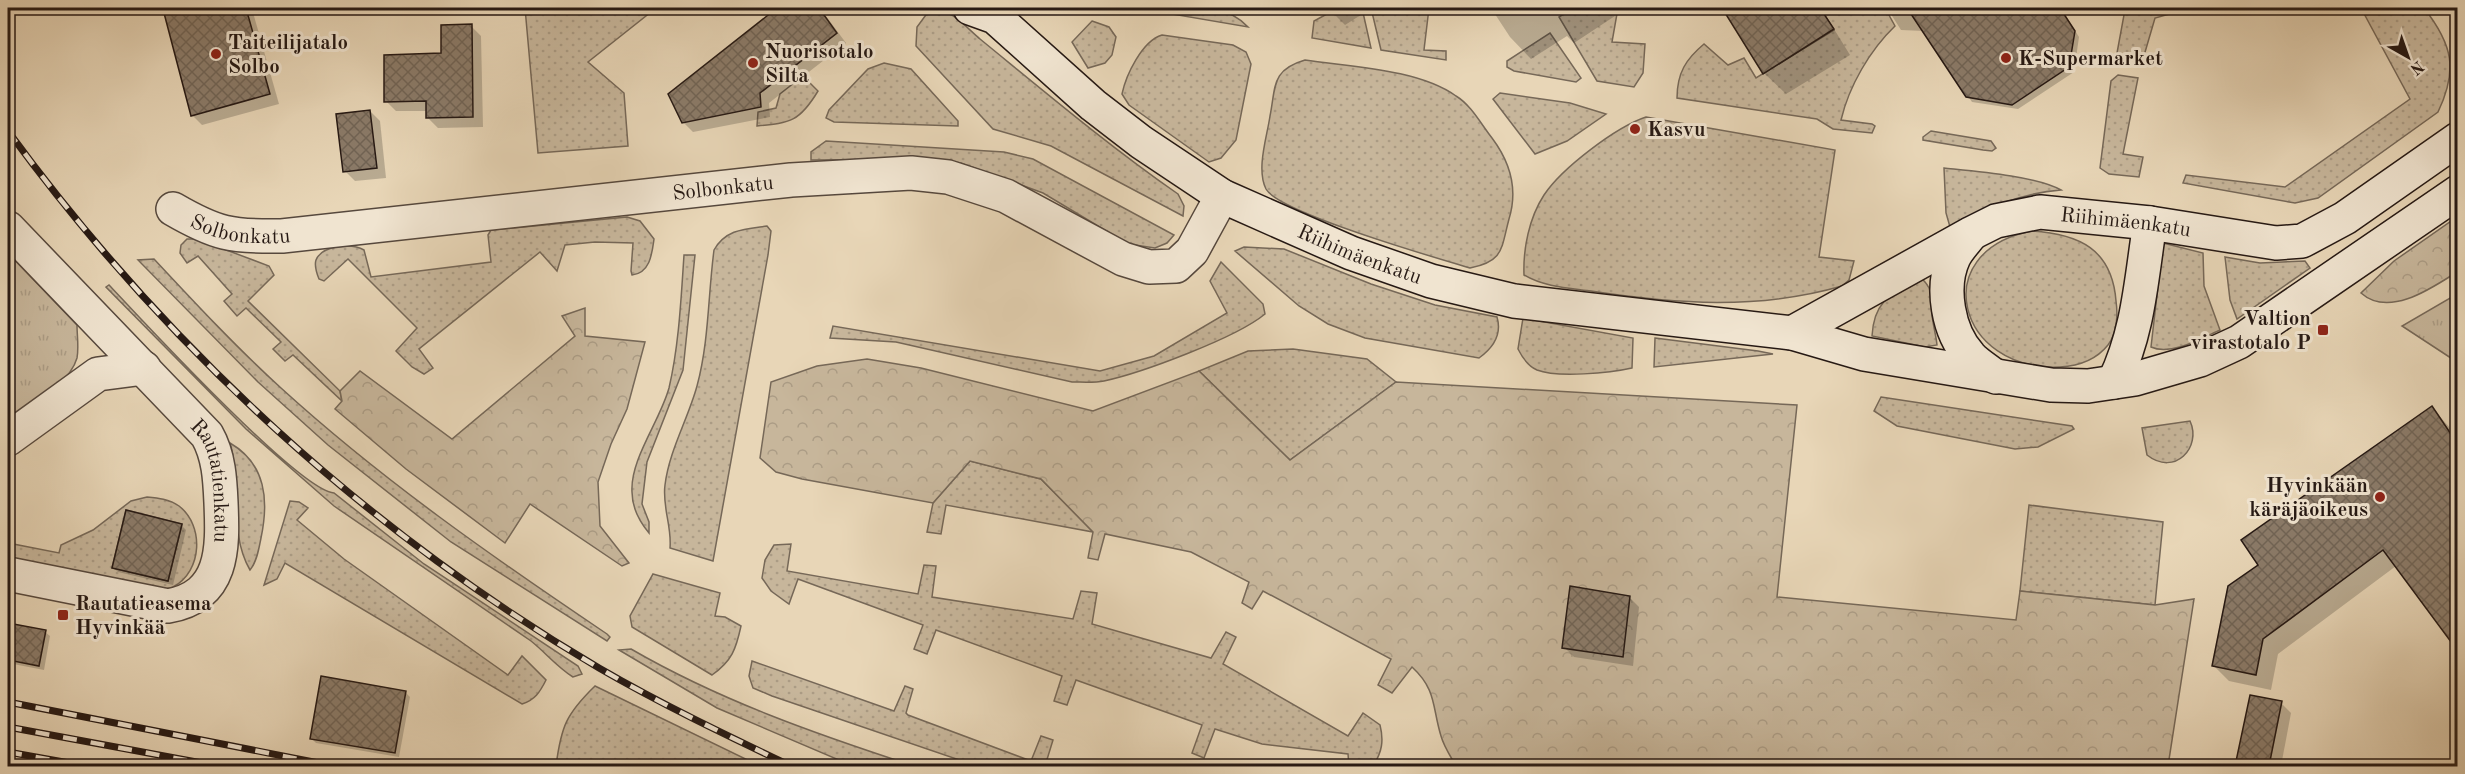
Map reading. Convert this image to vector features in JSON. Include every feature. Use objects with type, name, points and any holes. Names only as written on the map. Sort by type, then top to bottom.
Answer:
[{"type":"street","name":"Riihimäenkatu","points":[[985,11],[1093,105],[1133,136],[1222,196],[1351,253],[1431,281],[1514,302],[1792,333],[1864,354],[2051,385],[2088,386],[2169,371],[2239,342],[2457,192]]},
{"type":"street","name":"Riihimäenkatu","points":[[1792,333],[1996,221],[2040,212],[2150,223],[2276,243],[2302,241],[2344,218],[2457,139]]},
{"type":"street","name":"Solbonkatu","points":[[173,209],[209,230],[245,237],[282,236],[791,180],[911,173],[948,177],[1006,196],[1123,259],[1149,267],[1176,266],[1192,251],[1222,196]]},
{"type":"street","points":[[2114,382],[2128,352],[2137,321],[2150,223]]},
{"type":"street","name":"Rautatienkatu","points":[[8,228],[92,317],[194,419],[214,448],[219,480],[223,547],[219,565],[199,595],[182,604],[168,606],[8,574]]},
{"type":"street","points":[[1972,233],[1954,257],[1947,278],[1948,301],[1956,334],[1970,356],[1996,377]]},
{"type":"street","points":[[92,317],[98,374]]},
{"type":"street","points":[[8,439],[98,374],[144,368]]},
{"type":"green space","points":[[1196,7],[1219,10],[1239,19],[1248,27],[1160,12],[1161,8]]},
{"type":"green space","points":[[525,8],[656,8],[588,62],[624,93],[628,146],[538,153]]},
{"type":"green space","points":[[931,8],[944,11],[957,19],[1127,157],[1178,194],[1184,206],[1183,216],[1051,146],[993,129],[916,46],[917,27]]},
{"type":"green space","points":[[1338,8],[1362,8],[1371,48],[1312,38],[1314,21]]},
{"type":"green space","points":[[1371,8],[1429,8],[1424,50],[1446,51],[1446,60],[1381,50]]},
{"type":"green space","points":[[1573,8],[1618,8],[1612,42],[1645,44],[1643,73],[1634,87],[1597,81],[1559,17]]},
{"type":"green space","points":[[1820,8],[1885,8],[1895,26],[1877,46],[1862,69],[1849,94],[1841,120],[1872,124],[1875,126],[1872,133],[1833,129],[1817,119],[1677,98],[1677,89],[1684,67],[1692,55],[1704,44],[1728,65],[1744,58],[1756,78],[1834,30]]},
{"type":"green space","points":[[2191,8],[2155,18],[2143,59],[2117,53],[2124,15],[2120,9]]},
{"type":"green space","points":[[2361,8],[2424,8],[2434,21],[2446,46],[2450,70],[2438,112],[2318,198],[2295,203],[2183,183],[2186,175],[2285,187],[2410,99]]},
{"type":"green space","points":[[1092,21],[1109,27],[1116,37],[1112,55],[1105,63],[1088,68],[1072,42]]},
{"type":"green space","points":[[1550,33],[1581,78],[1576,82],[1514,71],[1507,67],[1507,61]]},
{"type":"green space","points":[[1162,35],[1233,45],[1246,52],[1251,64],[1236,140],[1221,158],[1209,162],[1129,105],[1122,94],[1131,69],[1142,51],[1155,38]]},
{"type":"green space","points":[[1305,60],[1384,70],[1423,80],[1440,87],[1466,104],[1498,147],[1511,177],[1512,208],[1502,246],[1495,257],[1489,262],[1470,268],[1328,222],[1277,199],[1266,189],[1262,163],[1277,80],[1286,69]]},
{"type":"green space","points":[[884,63],[911,69],[958,121],[958,126],[834,122],[826,118],[829,110],[868,69]]},
{"type":"green space","points":[[2118,75],[2138,78],[2123,154],[2143,157],[2139,177],[2109,174],[2100,168],[2111,81]]},
{"type":"green space","points":[[803,76],[818,91],[806,109],[794,119],[786,122],[757,126],[758,112],[776,108],[780,94]]},
{"type":"green space","points":[[1500,93],[1570,103],[1606,114],[1567,141],[1535,154],[1493,99]]},
{"type":"green space","points":[[1646,117],[1835,150],[1819,257],[1854,261],[1849,280],[1842,286],[1811,294],[1748,302],[1717,302],[1654,299],[1565,288],[1548,285],[1524,275],[1528,234],[1534,214],[1552,184],[1576,161],[1605,139]]},
{"type":"green space","points":[[1931,131],[1991,141],[1996,148],[1992,151],[1923,140],[1923,137]]},
{"type":"green space","points":[[826,141],[1004,152],[1033,159],[1174,235],[1167,243],[1155,248],[1128,244],[1043,193],[961,163],[934,159],[811,160],[811,152]]},
{"type":"green space","points":[[1944,168],[2037,181],[2061,190],[2032,194],[2004,202],[1950,227],[1946,213]]},
{"type":"green space","points":[[627,217],[640,221],[654,239],[649,262],[643,271],[632,275],[633,243],[595,242],[565,245],[557,271],[540,252],[419,349],[433,368],[424,374],[412,367],[396,351],[417,328],[348,259],[324,281],[319,279],[316,267],[316,260],[324,251],[345,246],[364,250],[371,277],[491,262],[488,235],[491,230]]},
{"type":"green space","points":[[2457,217],[2457,272],[2423,292],[2397,302],[2384,303],[2372,300],[2361,293],[2394,261]]},
{"type":"green space","points":[[767,226],[771,231],[768,255],[713,561],[670,548],[664,493],[667,472],[701,369],[714,250],[730,234],[744,229]]},
{"type":"green space","points":[[2032,231],[2064,236],[2078,241],[2100,257],[2108,269],[2116,301],[2115,329],[2108,345],[2098,355],[2086,361],[2060,367],[2025,363],[1997,351],[1978,331],[1968,308],[1967,284],[1977,261],[1999,243]]},
{"type":"green space","points":[[187,239],[197,239],[269,266],[274,275],[248,301],[340,391],[342,401],[293,355],[285,361],[273,349],[281,342],[246,308],[237,316],[224,301],[232,294],[198,256],[187,263],[180,253],[181,245]]},
{"type":"green space","points":[[2163,243],[2203,253],[2204,286],[2220,330],[2186,345],[2168,349],[2151,347]]},
{"type":"green space","points":[[1244,247],[1284,249],[1371,284],[1435,305],[1497,317],[1497,335],[1492,345],[1479,358],[1365,338],[1328,324],[1299,306],[1235,251]]},
{"type":"green space","points":[[8,253],[77,325],[78,346],[77,358],[66,377],[48,393],[8,419]]},
{"type":"green space","points":[[684,255],[695,255],[683,370],[647,462],[642,504],[649,522],[649,533],[635,509],[632,498],[633,479],[640,453],[669,388],[681,305]]},
{"type":"green space","points":[[2225,257],[2260,263],[2305,261],[2310,268],[2237,319],[2230,300]]},
{"type":"green space","points":[[154,259],[248,357],[319,422],[440,517],[607,634],[610,637],[607,641],[451,542],[328,445],[258,382],[138,260]]},
{"type":"green space","points":[[1221,262],[1263,304],[1265,314],[1233,333],[1188,354],[1141,371],[1104,381],[1072,382],[896,342],[830,338],[833,326],[1100,371],[1154,356],[1227,313],[1210,281]]},
{"type":"green space","points":[[1921,278],[1931,295],[1932,319],[1937,345],[1925,347],[1872,336],[1876,314],[1886,299]]},
{"type":"green space","points":[[109,285],[220,401],[289,464],[316,485],[334,493],[424,564],[578,666],[582,674],[573,677],[531,641],[334,506],[246,429],[106,287]]},
{"type":"green space","points":[[2457,294],[2457,362],[2402,326]]},
{"type":"green space","points":[[585,308],[585,336],[645,342],[627,409],[611,444],[598,482],[600,526],[629,563],[622,566],[530,504],[505,543],[406,469],[335,409],[342,401],[340,391],[360,371],[452,439],[575,336],[562,316]]},
{"type":"green space","points":[[1523,318],[1633,338],[1632,368],[1611,372],[1570,374],[1537,370],[1526,361],[1518,349]]},
{"type":"green space","points":[[1655,338],[1758,351],[1773,354],[1654,367]]},
{"type":"green space","points":[[1293,349],[1367,359],[1396,382],[1290,460],[1199,371],[1248,351]]},
{"type":"green space","points":[[867,359],[921,368],[1093,411],[1199,371],[1290,460],[1396,382],[1797,405],[1777,597],[2016,620],[2020,591],[2155,605],[2194,599],[2168,766],[1456,766],[1442,740],[1430,691],[1412,667],[1392,693],[1378,685],[1391,659],[1263,591],[1252,609],[1242,603],[1249,582],[1191,552],[1105,534],[1098,560],[1088,558],[1093,532],[1041,479],[970,461],[933,503],[802,479],[776,472],[760,458],[771,382],[817,366]]},
{"type":"green space","points":[[1881,397],[2072,426],[2074,429],[2038,447],[2015,449],[1897,426],[1874,411]]},
{"type":"green space","points":[[2190,421],[2193,431],[2192,440],[2184,456],[2167,463],[2157,461],[2147,455],[2142,428]]},
{"type":"green space","points":[[230,443],[251,461],[262,484],[265,510],[256,559],[250,570],[239,540],[235,475]]},
{"type":"green space","points":[[970,461],[1041,479],[1093,532],[946,505],[941,534],[927,532],[933,503]]},
{"type":"green space","points":[[147,497],[171,502],[187,514],[193,524],[197,548],[195,559],[183,580],[173,587],[155,591],[8,562],[8,543],[59,553],[61,545],[93,530],[131,501]],"holes":[[[126,510],[182,524],[168,581],[112,568]]]},
{"type":"green space","points":[[290,501],[299,502],[308,508],[297,520],[344,559],[508,675],[522,656],[546,680],[539,692],[534,698],[522,704],[285,563],[277,579],[264,585]]},
{"type":"green space","points":[[2029,505],[2163,522],[2155,605],[2020,591]]},
{"type":"green space","points":[[791,544],[787,571],[918,594],[924,565],[936,566],[932,597],[1073,619],[1081,591],[1097,593],[1092,624],[1211,658],[1226,632],[1236,637],[1223,664],[1348,736],[1363,713],[1380,725],[1382,741],[1380,751],[1373,766],[1349,766],[1348,754],[1262,744],[1215,729],[1204,758],[1192,753],[1202,725],[1076,680],[1067,705],[1054,701],[1062,676],[936,630],[927,654],[914,649],[923,625],[798,579],[789,604],[771,591],[762,578],[765,560],[774,545]]},
{"type":"green space","points":[[653,574],[720,593],[715,616],[725,617],[741,626],[732,654],[712,675],[632,627],[630,616]]},
{"type":"green space","points":[[631,649],[699,685],[770,715],[914,766],[853,766],[717,708],[619,650]]},
{"type":"green space","points":[[752,661],[894,711],[905,686],[913,689],[906,713],[908,715],[1031,761],[1041,736],[1053,740],[1045,766],[977,766],[772,696],[753,688],[749,676]]},
{"type":"green space","points":[[595,686],[760,766],[556,766],[566,722],[577,705]]},
{"type":"building","name":"Taiteilijatalo Solbo","points":[[193,8],[246,8],[270,94],[191,116],[164,13]]},
{"type":"building","name":"Nuorisotalo Silta","points":[[777,8],[819,8],[837,33],[760,93],[761,107],[682,123],[668,94]]},
{"type":"building","points":[[1722,8],[1820,8],[1834,29],[1763,74]]},
{"type":"building","name":"K-Supermarket","points":[[1907,8],[2060,8],[2075,31],[2069,67],[2012,105],[1966,97]]},
{"type":"building","points":[[472,24],[473,117],[426,118],[426,101],[384,102],[384,55],[441,53],[441,25]]},
{"type":"building","points":[[370,110],[377,168],[343,172],[336,114]]},
{"type":"building","points":[[2432,406],[2457,443],[2457,650],[2383,550],[2263,639],[2256,675],[2212,666],[2228,586],[2258,565],[2241,540]]},
{"type":"building","points":[[126,510],[182,524],[168,581],[112,568]]},
{"type":"building","points":[[1570,586],[1630,596],[1623,657],[1562,648]]},
{"type":"building","points":[[8,623],[46,630],[39,666],[8,660]]},
{"type":"building","points":[[321,676],[406,691],[395,753],[310,739]]},
{"type":"building","points":[[2250,695],[2282,701],[2269,766],[2235,766]]},
{"type":"railway","points":[[8,131],[70,211],[135,287],[204,360],[276,430],[352,495],[431,557],[514,614],[599,668],[670,707],[791,766]]},
{"type":"railway","points":[[8,702],[334,766]]},
{"type":"railway","points":[[8,727],[218,766]]},
{"type":"railway","points":[[8,752],[86,766]]},
{"type":"place","name":"Taiteilijatalo Solbo","points":[[216,54]]},
{"type":"place","name":"K-Supermarket","points":[[2006,58]]},
{"type":"place","name":"Nuorisotalo Silta","points":[[753,63]]},
{"type":"place","name":"Kasvu","points":[[1635,129]]},
{"type":"place","name":"Valtion virastotalo P","points":[[2323,330]]},
{"type":"place","name":"Hyvinkään käräjäoikeus","points":[[2380,497]]},
{"type":"place","name":"Rautatieasema Hyvinkää","points":[[63,615]]}]
